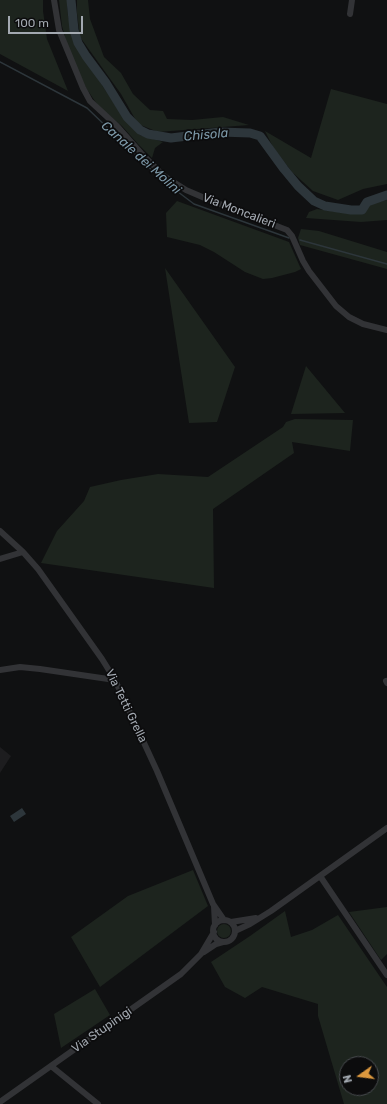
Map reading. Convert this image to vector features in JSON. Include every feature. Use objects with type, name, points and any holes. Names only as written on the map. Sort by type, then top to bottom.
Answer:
[{"type":"street","name":"Via Moncalieri","points":[[54,0],[58,30],[90,101],[117,126],[145,158],[164,176],[186,190],[287,230],[292,236],[309,271],[336,306],[349,317],[363,324],[387,330]]},
{"type":"street","points":[[350,14],[352,0]]},
{"type":"street","name":"Via Tetti Grella","points":[[0,531],[23,552],[42,574],[102,659],[115,680],[157,771],[214,904],[227,921]]},
{"type":"street","points":[[0,559],[23,552]]},
{"type":"street","points":[[0,670],[20,667],[40,668],[115,680]]},
{"type":"street","name":"Via Stupinigi","points":[[201,954],[216,944],[230,940],[235,935],[235,931],[264,916],[387,828]]},
{"type":"street","points":[[320,876],[387,975]]},
{"type":"street","name":"Via Tetti Grella","points":[[214,904],[215,925]]},
{"type":"street","name":"Via Stupinigi","points":[[0,1102],[176,978],[201,954],[214,932],[215,925],[218,922],[248,920],[264,916]]},
{"type":"street","points":[[227,921],[233,924],[235,931]]},
{"type":"street","points":[[214,932],[216,938],[223,942]]},
{"type":"street","points":[[51,1066],[98,1104]]},
{"type":"shaded area","points":[[0,0],[43,0],[47,39],[68,91],[0,54]]},
{"type":"shaded area","points":[[59,0],[67,0],[68,16],[76,45],[124,119],[140,135],[163,142],[155,148],[152,158],[122,126],[99,107],[86,88],[68,48],[62,26]]},
{"type":"shaded area","points":[[77,0],[88,0],[90,19],[104,57],[121,73],[133,94],[150,110],[163,111],[167,119],[192,120],[223,117],[249,125],[158,132],[138,124],[121,94],[80,37]]},
{"type":"shaded area","points":[[331,89],[387,104],[387,184],[363,189],[338,200],[313,191],[292,172],[273,147],[265,131],[311,158]]},
{"type":"shaded area","points":[[387,200],[387,220],[361,222],[306,218],[309,212],[317,209],[352,214],[363,212],[370,204]]},
{"type":"shaded area","points":[[177,201],[289,242],[301,269],[295,272],[263,279],[245,272],[214,252],[200,245],[167,237],[166,213]]},
{"type":"shaded area","points":[[301,229],[319,231],[387,252],[387,269],[300,245],[298,238]]},
{"type":"shaded area","points":[[165,268],[235,367],[217,422],[189,423]]},
{"type":"shaded area","points":[[306,366],[345,413],[291,414]]},
{"type":"shaded area","points":[[295,419],[353,420],[350,451],[292,442],[294,453],[213,509],[214,588],[41,563],[57,531],[84,501],[90,487],[158,474],[208,477],[283,427],[286,422]]},
{"type":"shaded area","points":[[0,747],[11,756],[0,773]]},
{"type":"shaded area","points":[[22,808],[26,814],[14,822],[10,816]]},
{"type":"shaded area","points":[[193,870],[208,906],[100,987],[71,937],[128,896]]},
{"type":"shaded area","points":[[387,907],[387,954],[381,960],[349,912]]},
{"type":"shaded area","points":[[285,911],[291,937],[312,930],[338,915],[387,987],[387,1104],[344,1104],[342,1096],[379,1096],[379,1056],[339,1056],[339,1087],[318,1016],[318,1004],[262,987],[245,998],[225,987],[211,962]]},
{"type":"shaded area","points":[[221,924],[227,924],[231,928],[231,934],[227,938],[221,938],[217,934],[217,928]]},
{"type":"shaded area","points":[[95,989],[110,1015],[61,1048],[54,1014]]},
{"type":"waterway","name":"Chisola","points":[[71,0],[74,30],[78,43],[106,83],[127,117],[140,130],[148,134],[171,138],[220,132],[250,133],[260,136],[298,186],[314,201],[325,206],[362,210],[367,202],[387,195]]},
{"type":"waterway","name":"Canale dei Molini","points":[[0,62],[87,108],[161,179],[194,204],[289,238]]},
{"type":"waterway","name":"Canale dei Molini","points":[[300,240],[387,264]]}]
